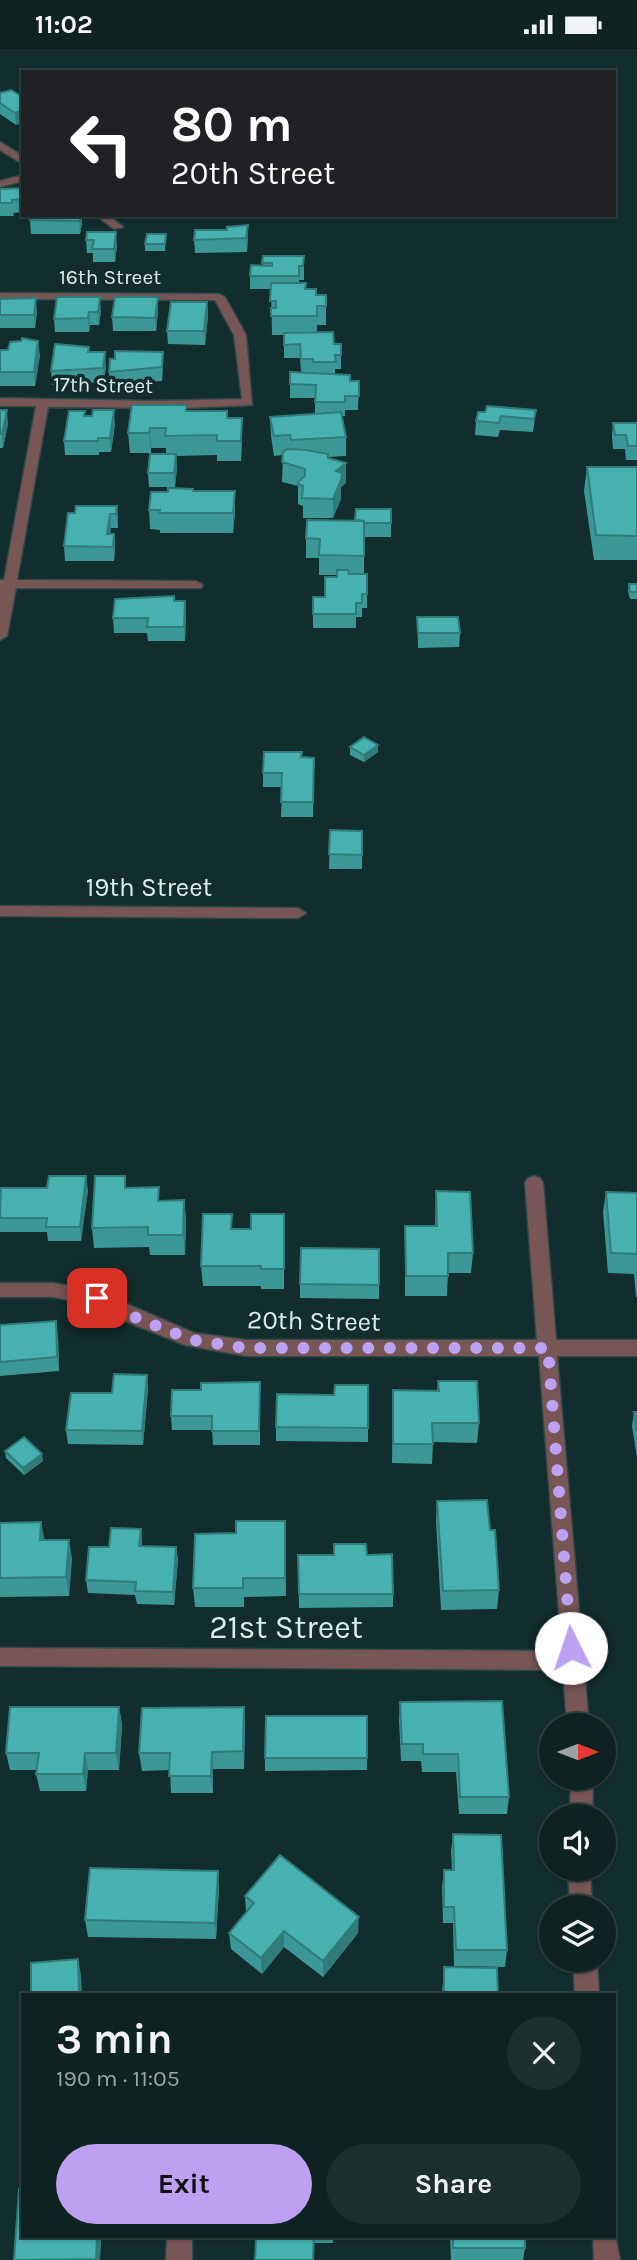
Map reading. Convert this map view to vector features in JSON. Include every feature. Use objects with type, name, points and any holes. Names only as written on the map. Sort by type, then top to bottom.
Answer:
[{"type":"street","points":[[0,145],[21,160]]},
{"type":"street","points":[[0,184],[21,179]]},
{"type":"street","points":[[104,217],[118,227]]},
{"type":"street","name":"16th Street","points":[[0,296],[219,297],[240,335],[248,402]]},
{"type":"street","name":"17th Street","points":[[0,402],[179,406],[248,402]]},
{"type":"street","points":[[0,636],[5,584],[43,403]]},
{"type":"street","points":[[5,584],[196,585]]},
{"type":"street","name":"19th Street","points":[[0,911],[298,913]]},
{"type":"street","points":[[534,1183],[577,1713]]},
{"type":"street","name":"20th Street","points":[[0,1290],[53,1290],[97,1298],[132,1316],[192,1340],[246,1348],[637,1348]]},
{"type":"street","name":"21st Street","points":[[0,1657],[572,1661]]},
{"type":"street","points":[[586,1972],[587,1993]]},
{"type":"street","points":[[179,2260],[180,2238]]},
{"type":"street","points":[[605,2238],[607,2260]]},
{"type":"building","points":[[11,90],[21,96],[21,111],[15,113],[0,103],[0,93]]},
{"type":"building","points":[[21,188],[21,199],[12,200],[12,203],[0,203],[0,189]]},
{"type":"building","points":[[31,217],[80,217],[79,221],[30,220]]},
{"type":"building","points":[[248,225],[246,238],[194,240],[195,230],[227,230],[227,227]]},
{"type":"building","points":[[87,232],[116,232],[114,249],[92,249],[94,240],[86,240]]},
{"type":"building","points":[[147,234],[166,234],[165,244],[145,244]]},
{"type":"building","points":[[263,256],[304,256],[303,266],[299,266],[299,276],[250,276],[251,265],[272,266],[272,263],[262,263]]},
{"type":"building","points":[[271,283],[306,283],[305,289],[316,289],[316,295],[326,295],[326,306],[317,306],[317,316],[271,316],[271,308],[276,308],[276,301],[270,301]]},
{"type":"building","points":[[57,297],[100,297],[98,312],[89,312],[88,318],[54,319]]},
{"type":"building","points":[[115,297],[158,297],[155,318],[112,317]]},
{"type":"building","points":[[36,298],[34,315],[0,315],[0,299]]},
{"type":"building","points":[[171,302],[207,302],[204,331],[167,331]]},
{"type":"building","points":[[333,332],[334,344],[341,344],[341,355],[335,355],[336,362],[301,359],[300,344],[284,345],[284,333]]},
{"type":"building","points":[[22,338],[38,341],[34,372],[0,372],[0,350],[8,350],[10,342],[21,341]]},
{"type":"building","points":[[55,344],[89,347],[88,352],[105,352],[103,368],[51,371]]},
{"type":"building","points":[[115,351],[163,352],[162,367],[109,372],[110,359],[115,359]]},
{"type":"building","points":[[290,372],[350,375],[350,381],[359,381],[359,396],[345,396],[345,402],[315,402],[316,385],[290,384]]},
{"type":"building","points":[[132,405],[186,405],[186,411],[227,411],[227,418],[242,418],[241,441],[217,441],[217,435],[165,436],[166,428],[150,428],[149,433],[128,433]]},
{"type":"building","points":[[487,406],[536,410],[534,419],[501,416],[499,423],[476,421],[478,412],[485,412]]},
{"type":"building","points":[[0,410],[7,410],[2,434],[0,434]]},
{"type":"building","points":[[93,410],[114,410],[110,438],[98,438],[98,441],[64,441],[69,411],[85,411],[84,416],[92,416]]},
{"type":"building","points":[[341,412],[346,437],[291,440],[290,435],[274,436],[270,417]]},
{"type":"building","points":[[613,423],[637,423],[637,446],[628,446],[626,435],[615,435]]},
{"type":"building","points":[[287,449],[328,454],[328,458],[346,463],[336,471],[342,473],[333,499],[302,498],[303,486],[298,484],[305,476],[305,469],[282,462],[283,452]]},
{"type":"building","points":[[150,454],[176,454],[174,473],[148,473]]},
{"type":"building","points":[[587,467],[637,467],[637,536],[596,535]]},
{"type":"building","points":[[168,488],[235,491],[233,513],[159,513],[160,510],[149,510],[151,492],[168,492]]},
{"type":"building","points":[[76,506],[117,506],[116,514],[110,514],[107,534],[114,534],[113,547],[64,546],[68,513],[75,513]]},
{"type":"building","points":[[356,509],[391,509],[391,523],[364,523],[355,520]]},
{"type":"building","points":[[307,520],[364,521],[364,556],[319,555],[320,539],[306,538]]},
{"type":"building","points":[[337,570],[348,570],[349,574],[367,574],[367,594],[362,594],[362,603],[356,603],[356,614],[313,614],[313,597],[325,597],[325,577],[337,577]]},
{"type":"building","points":[[629,584],[637,584],[637,592],[630,592]]},
{"type":"building","points":[[174,596],[174,601],[185,601],[184,627],[147,627],[148,618],[113,618],[115,599]]},
{"type":"building","points":[[417,617],[458,617],[460,633],[418,633]]},
{"type":"building","points":[[364,737],[378,745],[364,755],[350,747]]},
{"type":"building","points":[[264,752],[302,752],[301,757],[314,758],[313,802],[281,802],[282,773],[263,773]]},
{"type":"building","points":[[330,830],[362,831],[362,855],[329,854]]},
{"type":"building","points":[[49,1176],[86,1176],[80,1227],[46,1227],[47,1218],[0,1218],[1,1188],[47,1188]]},
{"type":"building","points":[[95,1176],[125,1176],[125,1188],[159,1187],[158,1201],[184,1200],[183,1235],[148,1235],[148,1227],[92,1228]]},
{"type":"building","points":[[436,1191],[470,1192],[473,1253],[448,1253],[448,1276],[406,1276],[405,1226],[437,1226]]},
{"type":"building","points":[[606,1192],[637,1193],[637,1254],[611,1253]]},
{"type":"building","points":[[203,1214],[232,1214],[231,1229],[251,1229],[251,1214],[284,1214],[284,1269],[261,1269],[261,1266],[201,1266]]},
{"type":"building","points":[[301,1248],[379,1249],[379,1285],[300,1284]]},
{"type":"building","points":[[56,1321],[57,1357],[0,1362],[0,1325]]},
{"type":"building","points":[[114,1374],[147,1375],[142,1431],[66,1430],[71,1393],[112,1393]]},
{"type":"building","points":[[438,1381],[477,1381],[479,1423],[432,1423],[433,1444],[393,1444],[393,1390],[439,1391]]},
{"type":"building","points":[[260,1382],[259,1431],[212,1431],[212,1416],[171,1416],[172,1390],[201,1390],[201,1383]]},
{"type":"building","points":[[335,1385],[368,1385],[368,1428],[276,1427],[277,1394],[334,1395]]},
{"type":"building","points":[[24,1437],[42,1454],[23,1468],[5,1451]]},
{"type":"building","points":[[487,1500],[490,1530],[495,1530],[499,1590],[443,1591],[437,1501]]},
{"type":"building","points":[[236,1521],[285,1521],[285,1578],[243,1578],[243,1588],[193,1588],[195,1534],[236,1533]]},
{"type":"building","points":[[41,1522],[40,1540],[69,1540],[66,1577],[0,1578],[0,1523]]},
{"type":"building","points":[[111,1528],[141,1529],[139,1546],[176,1547],[173,1592],[135,1591],[136,1582],[86,1580],[89,1547],[109,1547]]},
{"type":"building","points":[[334,1544],[366,1544],[367,1555],[392,1554],[393,1594],[299,1594],[298,1555],[334,1555]]},
{"type":"building","points":[[502,1701],[509,1797],[460,1797],[458,1754],[423,1754],[423,1744],[402,1744],[400,1702]]},
{"type":"building","points":[[10,1707],[119,1707],[116,1753],[85,1753],[83,1774],[36,1774],[39,1753],[6,1753]]},
{"type":"building","points":[[244,1707],[243,1751],[212,1752],[211,1776],[169,1776],[170,1753],[139,1753],[142,1708]]},
{"type":"building","points":[[266,1716],[367,1716],[367,1758],[265,1758]]},
{"type":"building","points":[[453,1834],[501,1835],[507,1950],[456,1950],[454,1907],[444,1907],[444,1870],[454,1870]]},
{"type":"building","points":[[280,1855],[359,1917],[323,1961],[284,1931],[261,1958],[229,1933],[254,1903],[245,1896]]},
{"type":"building","points":[[90,1868],[218,1871],[215,1923],[85,1920]]},
{"type":"building","points":[[78,1959],[79,1993],[31,1993],[31,1963]]},
{"type":"building","points":[[444,1967],[497,1968],[498,1993],[444,1993]]},
{"type":"building","points":[[19,2189],[21,2238],[97,2238],[96,2259],[14,2260]]},
{"type":"building","points":[[256,2238],[314,2238],[313,2260],[255,2260]]},
{"type":"building","points":[[453,2238],[525,2238],[525,2248],[453,2248]]},
{"type":"route","points":[[97,1298],[132,1316],[192,1340],[246,1348],[548,1348],[571,1648]]}]
